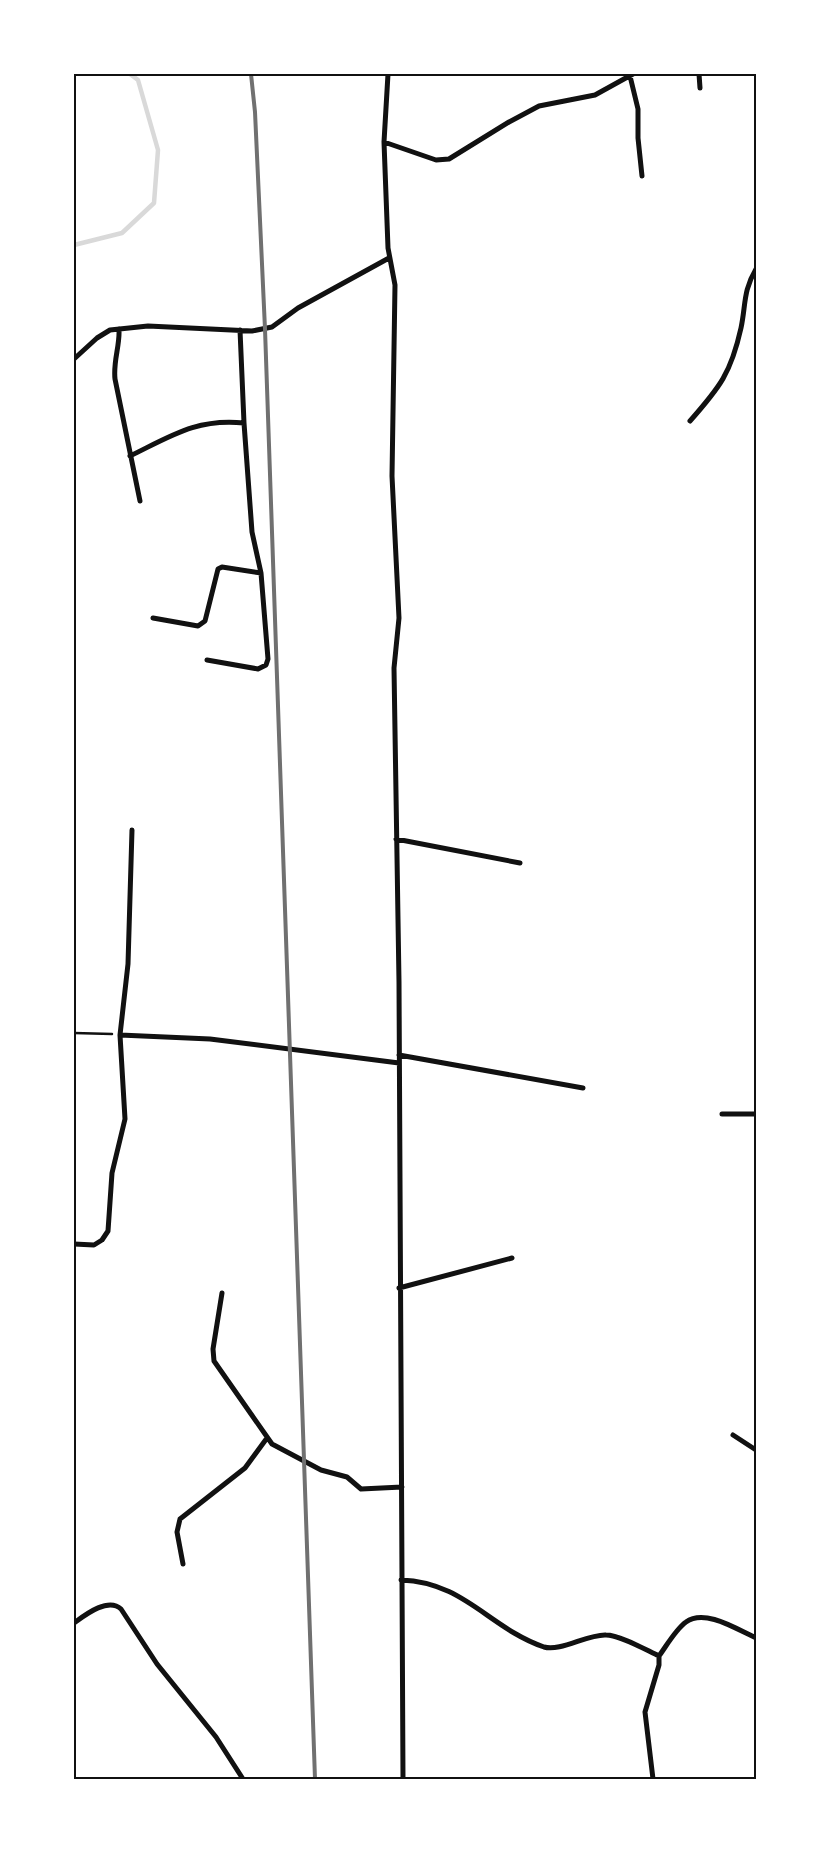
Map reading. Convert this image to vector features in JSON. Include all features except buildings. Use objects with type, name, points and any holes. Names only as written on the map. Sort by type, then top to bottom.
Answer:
[{"type":"street","points":[[388,74],[384,142],[389,258],[395,285],[392,467],[399,618],[394,668],[399,1055],[403,1779]]},
{"type":"street","points":[[699,74],[700,88]]},
{"type":"street","points":[[384,142],[436,160],[449,159],[509,122],[547,102],[595,95],[631,75],[638,109],[638,138],[642,176]]},
{"type":"street","points":[[74,359],[104,333],[119,329],[148,326],[252,331],[272,327],[298,308],[389,258]]},
{"type":"street","points":[[690,421],[715,393],[726,377],[740,331],[746,290],[756,269]]},
{"type":"street","points":[[119,329],[120,338],[113,365],[140,501]]},
{"type":"street","points":[[207,660],[258,668],[266,665],[268,659],[261,573],[252,532],[244,423],[240,330]]},
{"type":"street","points":[[130,456],[188,427],[210,422],[244,423]]},
{"type":"street","points":[[153,618],[193,625],[202,624],[218,569],[222,566],[261,573]]},
{"type":"street","points":[[74,1244],[94,1245],[102,1240],[108,1231],[112,1173],[125,1119],[120,1034],[128,964],[132,830]]},
{"type":"street","points":[[396,839],[520,863]]},
{"type":"street","points":[[120,1034],[210,1040],[399,1063]]},
{"type":"street","points":[[399,1055],[583,1088]]},
{"type":"street","points":[[722,1114],[756,1114]]},
{"type":"street","points":[[399,1288],[512,1258]]},
{"type":"street","points":[[222,1293],[213,1349],[214,1362],[267,1438],[279,1450],[321,1470],[347,1477],[361,1489],[402,1487]]},
{"type":"street","points":[[733,1436],[756,1450]]},
{"type":"street","points":[[183,1564],[177,1532],[180,1519],[245,1468],[267,1438]]},
{"type":"street","points":[[401,1580],[420,1581],[444,1588],[467,1601],[497,1623],[547,1648],[608,1634],[659,1656]]},
{"type":"street","points":[[74,1623],[86,1614],[104,1606],[114,1605],[121,1609],[156,1664],[216,1737],[243,1779]]},
{"type":"street","points":[[653,1779],[645,1712],[660,1666],[659,1656],[685,1622],[695,1617],[706,1617],[756,1638]]},
{"type":"path","points":[[74,1033],[120,1034]]},
{"type":"waterway","points":[[74,245],[122,233],[154,203],[158,150],[138,80],[130,74]]},
{"type":"railway","points":[[251,74],[255,112],[265,329],[315,1779]]}]
